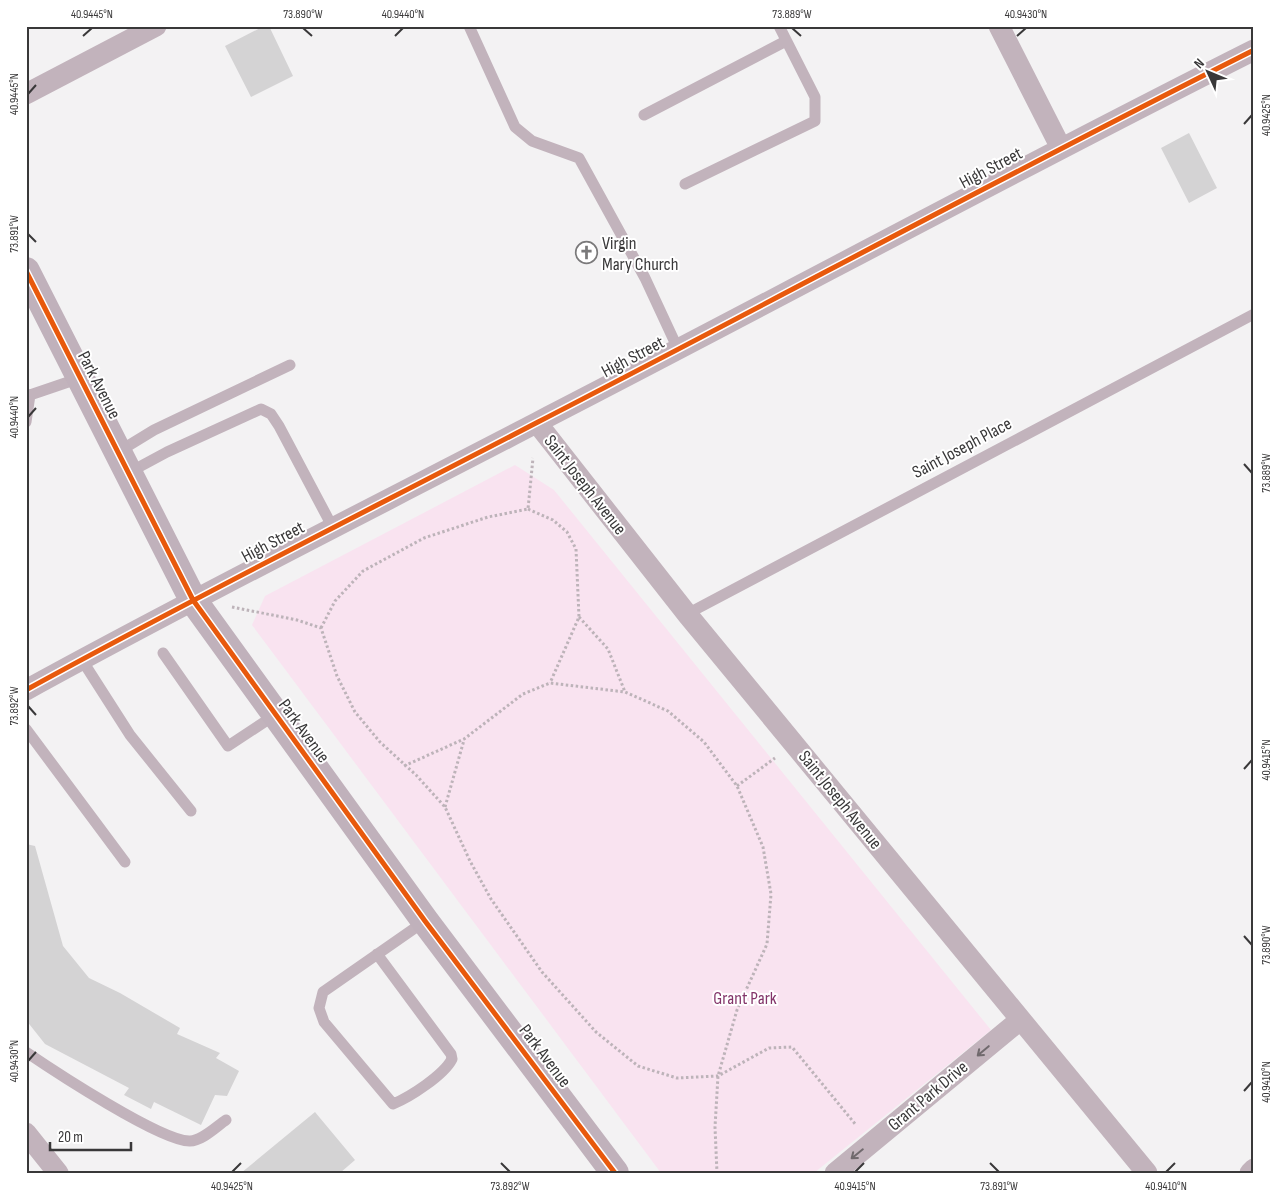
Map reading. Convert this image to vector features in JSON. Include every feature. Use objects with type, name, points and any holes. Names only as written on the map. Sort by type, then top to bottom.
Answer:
[{"type":"street","points":[[26,94],[156,26]]},
{"type":"street","points":[[999,26],[1060,148]]},
{"type":"street","name":"High Street","points":[[26,690],[332,526],[537,423],[1060,148],[1254,50]]},
{"type":"street","name":"Park Avenue","points":[[26,271],[193,600],[425,921],[615,1173]]},
{"type":"street","name":"Saint Joseph Avenue","points":[[537,423],[687,614],[1147,1173]]},
{"type":"street","name":"Grant Park Drive","points":[[835,1173],[1020,1020]]},
{"type":"street","points":[[26,1133],[58,1173]]},
{"type":"street","points":[[1250,1173],[1254,1169]]},
{"type":"lane","points":[[469,26],[515,127],[532,141],[579,158],[645,278],[678,349]]},
{"type":"lane","points":[[685,184],[815,121],[815,97],[779,26]]},
{"type":"lane","points":[[644,115],[786,41]]},
{"type":"lane","name":"Saint Joseph Place","points":[[687,614],[1254,314]]},
{"type":"lane","points":[[123,462],[154,430],[290,365]]},
{"type":"lane","points":[[26,422],[28,395],[80,378]]},
{"type":"lane","points":[[123,462],[167,452],[261,409],[271,414],[279,426],[332,526]]},
{"type":"lane","points":[[163,653],[228,746],[276,716]]},
{"type":"lane","points":[[82,660],[130,735],[191,811]]},
{"type":"lane","points":[[26,729],[125,862]]},
{"type":"lane","points":[[377,954],[451,1054],[452,1059],[449,1065],[422,1087],[406,1099],[393,1104],[324,1022],[319,1008],[323,992],[377,954],[425,921]]},
{"type":"lane","points":[[26,1052],[78,1086],[163,1133],[190,1141],[200,1138],[226,1120]]},
{"type":"path","points":[[528,509],[537,423]]},
{"type":"path","points":[[550,683],[579,617],[576,549],[567,532],[553,520],[528,509],[488,517],[424,538],[363,571],[335,601],[321,628],[337,676],[355,712],[380,742],[416,775],[445,807],[470,861],[491,899],[542,972],[596,1032],[638,1066],[677,1078],[718,1076],[769,1048],[792,1046],[871,1144]]},
{"type":"path","points":[[193,600],[296,620],[321,628]]},
{"type":"path","points":[[579,617],[608,649],[625,692]]},
{"type":"path","points":[[404,766],[464,739],[523,694],[550,683],[625,692],[668,712],[704,742],[738,786],[763,847],[771,894],[768,944],[737,1010],[718,1076],[715,1127],[717,1173]]},
{"type":"path","points":[[445,807],[464,739]]},
{"type":"path","points":[[738,786],[794,743]]},
{"type":"green space","name":"Grant Park","points":[[515,465],[554,490],[991,1030],[814,1173],[661,1173],[252,625],[265,596]]},
{"type":"building","points":[[264,26],[269,26],[293,76],[251,97],[225,46]]},
{"type":"building","points":[[1189,133],[1217,188],[1189,203],[1161,148]]},
{"type":"building","points":[[26,844],[35,846],[63,946],[89,978],[120,993],[180,1028],[177,1034],[220,1053],[216,1058],[239,1071],[227,1096],[215,1095],[201,1125],[154,1102],[151,1109],[124,1095],[129,1088],[45,1044],[26,1020]]},
{"type":"building","points":[[315,1112],[355,1160],[340,1173],[241,1173]]},
{"type":"cycle path","points":[[26,690],[217,588],[1254,50]]},
{"type":"cycle path","points":[[26,271],[193,600],[425,921],[615,1173]]},
{"type":"place","name":"Virgin Mary Church","points":[[586,253]]}]
